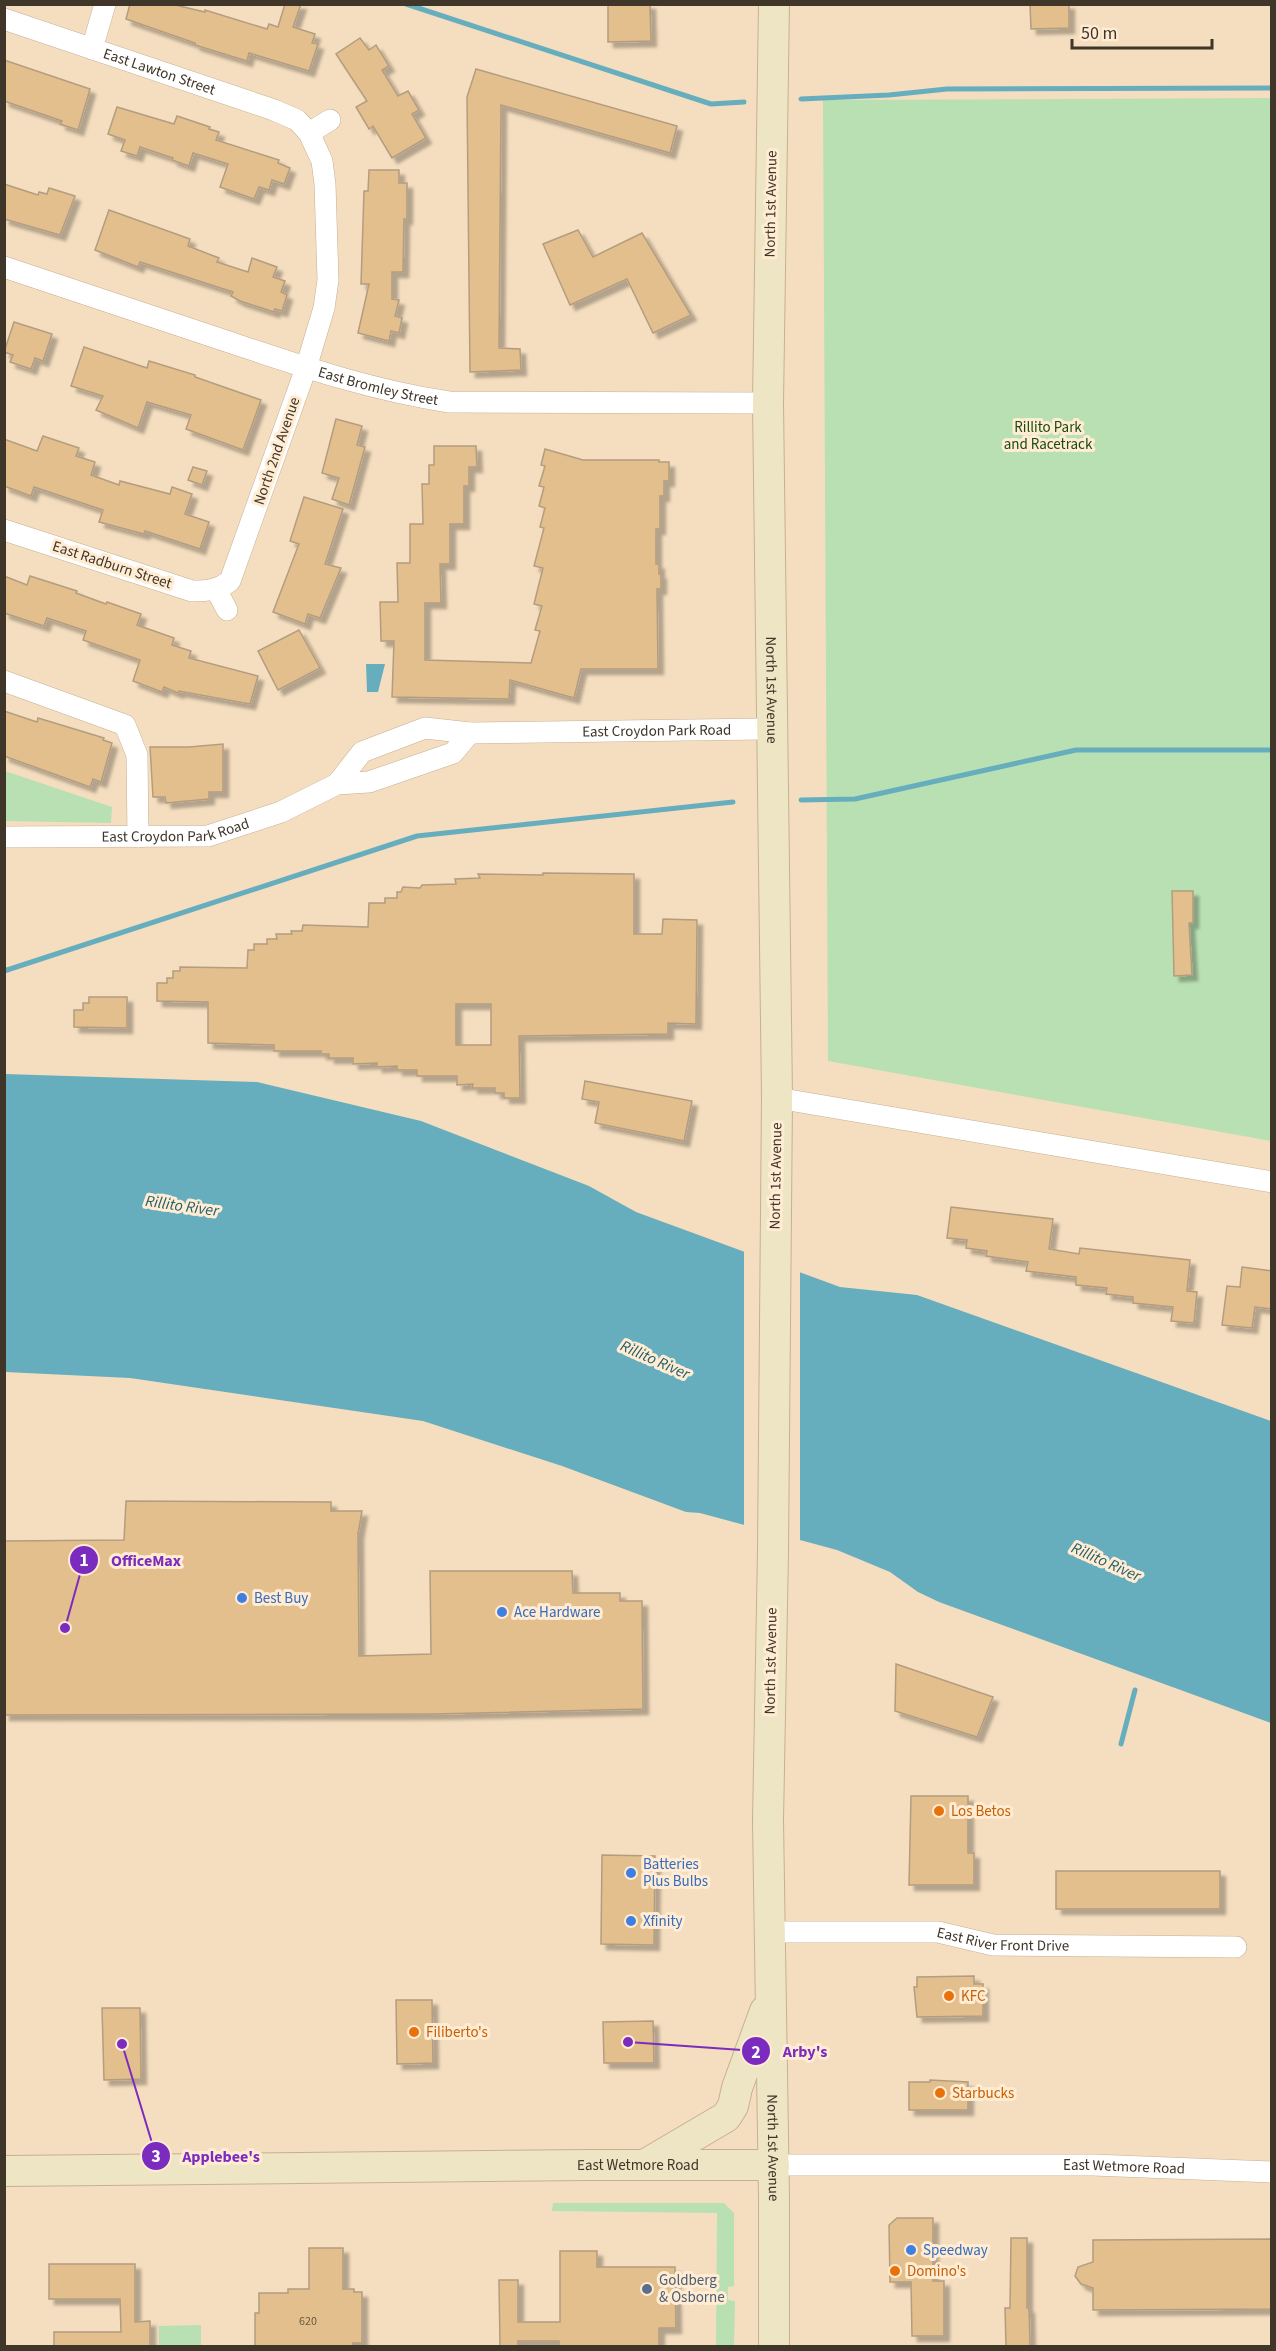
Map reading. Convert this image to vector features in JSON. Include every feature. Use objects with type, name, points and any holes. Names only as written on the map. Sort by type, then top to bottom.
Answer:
[{"type":"main road","name":"North 1st Avenue","points":[[774,4],[768,403],[777,1098],[768,1821],[774,2165],[774,2346]]},
{"type":"main road","points":[[646,2164],[726,2117],[733,2106],[737,2088],[771,1994]]},
{"type":"main road","name":"East Wetmore Road","points":[[4,2171],[646,2164],[774,2165]]},
{"type":"street","points":[[92,49],[105,4]]},
{"type":"street","name":"East Lawton Street","points":[[4,19],[274,110],[297,120],[309,133]]},
{"type":"street","points":[[309,133],[330,120]]},
{"type":"street","name":"North 2nd Avenue","points":[[219,588],[230,581],[236,571],[306,368],[324,308],[328,280],[325,184],[322,161],[309,133]]},
{"type":"street","name":"East Bromley Street","points":[[4,267],[365,386],[449,402],[768,403]]},
{"type":"street","name":"East Radburn Street","points":[[4,530],[192,591],[219,588]]},
{"type":"street","points":[[219,588],[227,610]]},
{"type":"street","points":[[4,681],[125,725],[137,755],[138,837]]},
{"type":"street","name":"East Croydon Park Road","points":[[337,784],[362,752],[424,728],[470,733],[772,729]]},
{"type":"street","name":"East Croydon Park Road","points":[[4,837],[208,836],[281,812],[337,784],[369,782],[453,753],[470,733]]},
{"type":"street","points":[[777,1098],[1272,1182]]},
{"type":"street","name":"East River Front Drive","points":[[770,1932],[938,1932],[993,1945],[1236,1947]]},
{"type":"street","name":"East Wetmore Road","points":[[774,2165],[1092,2165],[1272,2172]]},
{"type":"green space","name":"Rillito Park and Racetrack","points":[[1271,98],[1271,1141],[828,1061],[823,100]]},
{"type":"green space","points":[[5,771],[112,807],[111,823],[5,821]]},
{"type":"green space","points":[[553,2203],[724,2203],[734,2213],[734,2286],[728,2287],[728,2300],[735,2301],[734,2346],[716,2346],[717,2213],[552,2211]]},
{"type":"green space","points":[[201,2325],[201,2346],[159,2346],[159,2326]]},
{"type":"water","points":[[366,664],[385,664],[378,692],[367,692]]},
{"type":"water","name":"Rillito River","points":[[5,1074],[257,1082],[421,1121],[589,1186],[636,1212],[840,1287],[917,1295],[1271,1421],[1271,1723],[939,1602],[918,1592],[890,1572],[837,1550],[700,1513],[686,1512],[562,1466],[423,1421],[130,1378],[5,1372]]},
{"type":"pier","points":[[744,1248],[800,1269],[800,1543],[744,1528]]},
{"type":"building","points":[[130,4],[171,4],[205,12],[205,10],[267,29],[269,24],[278,27],[285,4],[301,4],[293,27],[315,34],[312,43],[318,44],[309,71],[249,53],[247,61],[195,45],[195,43],[126,19]]},
{"type":"building","points":[[608,4],[650,4],[651,41],[608,42]]},
{"type":"building","points":[[1030,4],[1069,4],[1069,28],[1031,29]]},
{"type":"building","points":[[360,38],[369,50],[376,45],[389,66],[382,70],[398,96],[408,91],[419,110],[412,114],[426,138],[392,158],[373,126],[369,129],[356,107],[367,101],[336,54]]},
{"type":"building","points":[[4,60],[90,89],[78,130],[60,124],[62,121],[4,101]]},
{"type":"building","points":[[476,69],[677,126],[670,153],[501,105],[499,348],[520,349],[521,370],[470,372],[467,97]]},
{"type":"building","points":[[117,107],[174,124],[177,116],[210,127],[209,129],[219,132],[216,140],[279,160],[278,163],[290,168],[284,184],[272,180],[269,190],[259,187],[254,199],[220,187],[228,164],[193,153],[189,166],[140,147],[137,156],[121,151],[125,140],[108,134]]},
{"type":"building","points":[[369,170],[399,170],[399,183],[407,183],[403,272],[392,272],[392,299],[399,300],[395,316],[402,318],[399,333],[391,331],[389,341],[358,333],[369,284],[361,284],[364,191],[368,191]]},
{"type":"building","points":[[4,184],[38,195],[39,192],[47,194],[49,188],[75,196],[60,235],[4,219]]},
{"type":"building","points":[[109,210],[190,239],[188,246],[219,258],[217,262],[248,272],[252,258],[277,267],[273,277],[285,281],[281,292],[287,295],[282,311],[275,309],[274,312],[240,301],[231,296],[233,292],[140,262],[138,267],[95,250]]},
{"type":"building","points":[[578,230],[593,257],[642,233],[691,315],[653,333],[627,279],[570,305],[543,244]]},
{"type":"building","points":[[14,322],[52,334],[43,361],[35,358],[31,369],[10,362],[13,355],[4,352]]},
{"type":"building","points":[[84,347],[147,368],[149,361],[195,375],[195,377],[261,400],[243,450],[186,429],[191,415],[147,402],[138,428],[96,410],[103,396],[71,386]]},
{"type":"building","points":[[336,419],[362,426],[357,445],[365,447],[349,505],[332,499],[339,478],[322,473]]},
{"type":"building","points":[[43,436],[79,448],[76,456],[95,462],[91,475],[119,485],[120,481],[170,494],[172,487],[192,494],[185,514],[209,522],[200,549],[145,531],[144,534],[99,522],[103,510],[34,487],[31,496],[4,486],[4,439],[37,451]]},
{"type":"building","points":[[434,446],[476,446],[477,467],[469,467],[469,486],[464,486],[464,524],[450,524],[450,564],[440,564],[441,603],[425,603],[425,660],[531,663],[540,631],[535,630],[542,606],[534,604],[543,568],[534,566],[544,528],[540,527],[545,508],[539,506],[544,487],[539,486],[545,466],[541,465],[545,449],[583,460],[669,462],[669,481],[664,481],[664,496],[660,496],[660,529],[656,529],[656,564],[659,564],[659,574],[661,574],[661,589],[657,589],[658,669],[581,669],[574,698],[510,680],[509,699],[392,697],[394,641],[381,641],[380,602],[398,602],[397,563],[410,563],[410,524],[423,524],[422,484],[429,484],[429,465],[434,465]]},
{"type":"building","points":[[193,467],[207,471],[202,485],[188,480]]},
{"type":"building","points":[[304,497],[343,509],[325,564],[341,568],[320,618],[308,614],[305,624],[273,612],[299,544],[290,541]]},
{"type":"building","points":[[4,576],[27,585],[30,576],[77,591],[76,593],[106,604],[107,602],[141,614],[137,625],[174,638],[172,645],[191,651],[189,658],[258,676],[250,704],[179,691],[178,693],[164,687],[162,692],[133,681],[140,660],[83,640],[86,631],[47,618],[44,626],[4,613]]},
{"type":"building","points":[[299,630],[320,668],[278,690],[258,651]]},
{"type":"building","points":[[4,711],[37,722],[38,718],[104,738],[103,740],[112,743],[101,782],[93,779],[90,787],[4,756]]},
{"type":"building","points":[[223,744],[223,792],[209,792],[209,799],[166,803],[165,797],[153,797],[150,747]]},
{"type":"building","points":[[543,873],[634,874],[634,934],[662,934],[663,919],[697,920],[696,1024],[668,1023],[668,1034],[519,1036],[520,1098],[504,1098],[504,1093],[495,1093],[495,1088],[472,1088],[473,1084],[457,1085],[457,1076],[417,1076],[417,1070],[397,1070],[397,1066],[377,1067],[377,1063],[353,1064],[353,1058],[329,1058],[329,1054],[321,1054],[321,1051],[274,1051],[274,1045],[208,1043],[208,1002],[157,1001],[157,983],[167,983],[167,978],[173,978],[173,971],[180,971],[180,967],[247,968],[248,950],[254,950],[254,944],[267,944],[267,939],[277,939],[276,934],[292,934],[291,931],[302,931],[303,925],[368,927],[369,903],[385,903],[385,898],[397,898],[397,892],[401,892],[403,887],[420,888],[422,885],[456,884],[455,879],[480,878],[478,874],[543,875]],"holes":[[[456,1004],[491,1004],[491,1045],[456,1045]]]},
{"type":"building","points":[[1172,891],[1193,891],[1193,923],[1189,923],[1192,975],[1174,976]]},
{"type":"building","points":[[89,997],[127,997],[127,1028],[74,1027],[74,1010],[83,1010],[83,1003],[89,1003]]},
{"type":"building","points":[[585,1081],[692,1101],[684,1141],[595,1123],[599,1102],[582,1099]]},
{"type":"building","points":[[951,1207],[1053,1219],[1049,1249],[1079,1254],[1080,1248],[1190,1260],[1187,1291],[1197,1292],[1194,1323],[1171,1321],[1173,1307],[1133,1303],[1133,1297],[1106,1294],[1107,1288],[1076,1285],[1076,1277],[1026,1271],[1028,1262],[986,1256],[987,1251],[966,1248],[967,1240],[947,1238]]},
{"type":"building","points":[[1242,1267],[1272,1271],[1272,1309],[1255,1307],[1252,1328],[1222,1325],[1227,1286],[1240,1287]]},
{"type":"building","points":[[126,1501],[331,1502],[331,1511],[362,1511],[358,1534],[359,1656],[431,1654],[430,1571],[572,1571],[573,1593],[620,1593],[620,1601],[642,1601],[643,1709],[433,1714],[4,1715],[4,1541],[124,1540]]},
{"type":"building","points":[[896,1664],[993,1697],[977,1737],[895,1711]]},
{"type":"building","points":[[911,1796],[968,1796],[968,1853],[974,1853],[974,1885],[909,1885]]},
{"type":"building","points":[[602,1855],[655,1856],[654,1945],[601,1944]]},
{"type":"building","points":[[1056,1871],[1220,1871],[1220,1909],[1056,1909]]},
{"type":"building","name":"KFC","points":[[974,1976],[974,1984],[983,1984],[983,2016],[917,2017],[914,1987],[917,1987],[917,1977]]},
{"type":"building","name":"Filiberto's","points":[[396,2000],[432,2000],[433,2063],[397,2064]]},
{"type":"building","points":[[102,2008],[140,2008],[141,2079],[104,2080]]},
{"type":"building","points":[[653,2021],[654,2063],[604,2063],[603,2022]]},
{"type":"building","name":"Starbucks","points":[[930,2080],[968,2082],[968,2110],[909,2110],[909,2082],[930,2082]]},
{"type":"building","points":[[897,2218],[933,2218],[933,2281],[944,2281],[944,2336],[912,2336],[911,2282],[890,2282],[889,2225]]},
{"type":"building","points":[[1011,2238],[1027,2238],[1027,2308],[1029,2308],[1030,2346],[1006,2346],[1005,2308],[1010,2308]]},
{"type":"building","points":[[1272,2239],[1272,2309],[1093,2310],[1093,2288],[1081,2284],[1075,2276],[1078,2267],[1093,2262],[1093,2240]]},
{"type":"building","points":[[309,2248],[343,2248],[343,2289],[362,2292],[362,2343],[353,2343],[353,2346],[255,2346],[255,2313],[259,2313],[259,2293],[288,2293],[288,2289],[309,2289]]},
{"type":"building","points":[[560,2251],[597,2251],[597,2267],[675,2267],[676,2328],[659,2328],[659,2346],[559,2346],[559,2341],[518,2341],[518,2346],[500,2346],[499,2280],[518,2280],[518,2322],[560,2322]]},
{"type":"building","points":[[49,2264],[135,2264],[135,2322],[150,2321],[150,2346],[54,2346],[54,2332],[121,2332],[120,2299],[49,2299]]},
{"type":"waterway","points":[[406,4],[711,104],[744,102]]},
{"type":"waterway","points":[[801,99],[889,95],[947,89],[1272,88]]},
{"type":"waterway","points":[[801,800],[855,799],[1076,750],[1272,750]]},
{"type":"waterway","points":[[4,971],[417,836],[733,802]]},
{"type":"waterway","points":[[1121,1744],[1135,1690]]},
{"type":"place","name":"Best Buy","points":[[242,1598]]},
{"type":"place","name":"Ace Hardware","points":[[502,1612]]},
{"type":"place","name":"OfficeMax","points":[[65,1628]]},
{"type":"place","name":"Los Betos","points":[[939,1811]]},
{"type":"place","name":"Batteries Plus Bulbs","points":[[631,1873]]},
{"type":"place","name":"Xfinity","points":[[631,1921]]},
{"type":"place","name":"KFC","points":[[949,1996]]},
{"type":"place","name":"Filiberto's","points":[[414,2032]]},
{"type":"place","name":"Arby's","points":[[628,2042]]},
{"type":"place","name":"Applebee's","points":[[122,2044]]},
{"type":"place","name":"Starbucks","points":[[940,2093]]},
{"type":"place","name":"Speedway","points":[[911,2250]]},
{"type":"place","name":"Domino's","points":[[895,2271]]},
{"type":"place","name":"Goldberg & Osborne","points":[[647,2289]]}]
